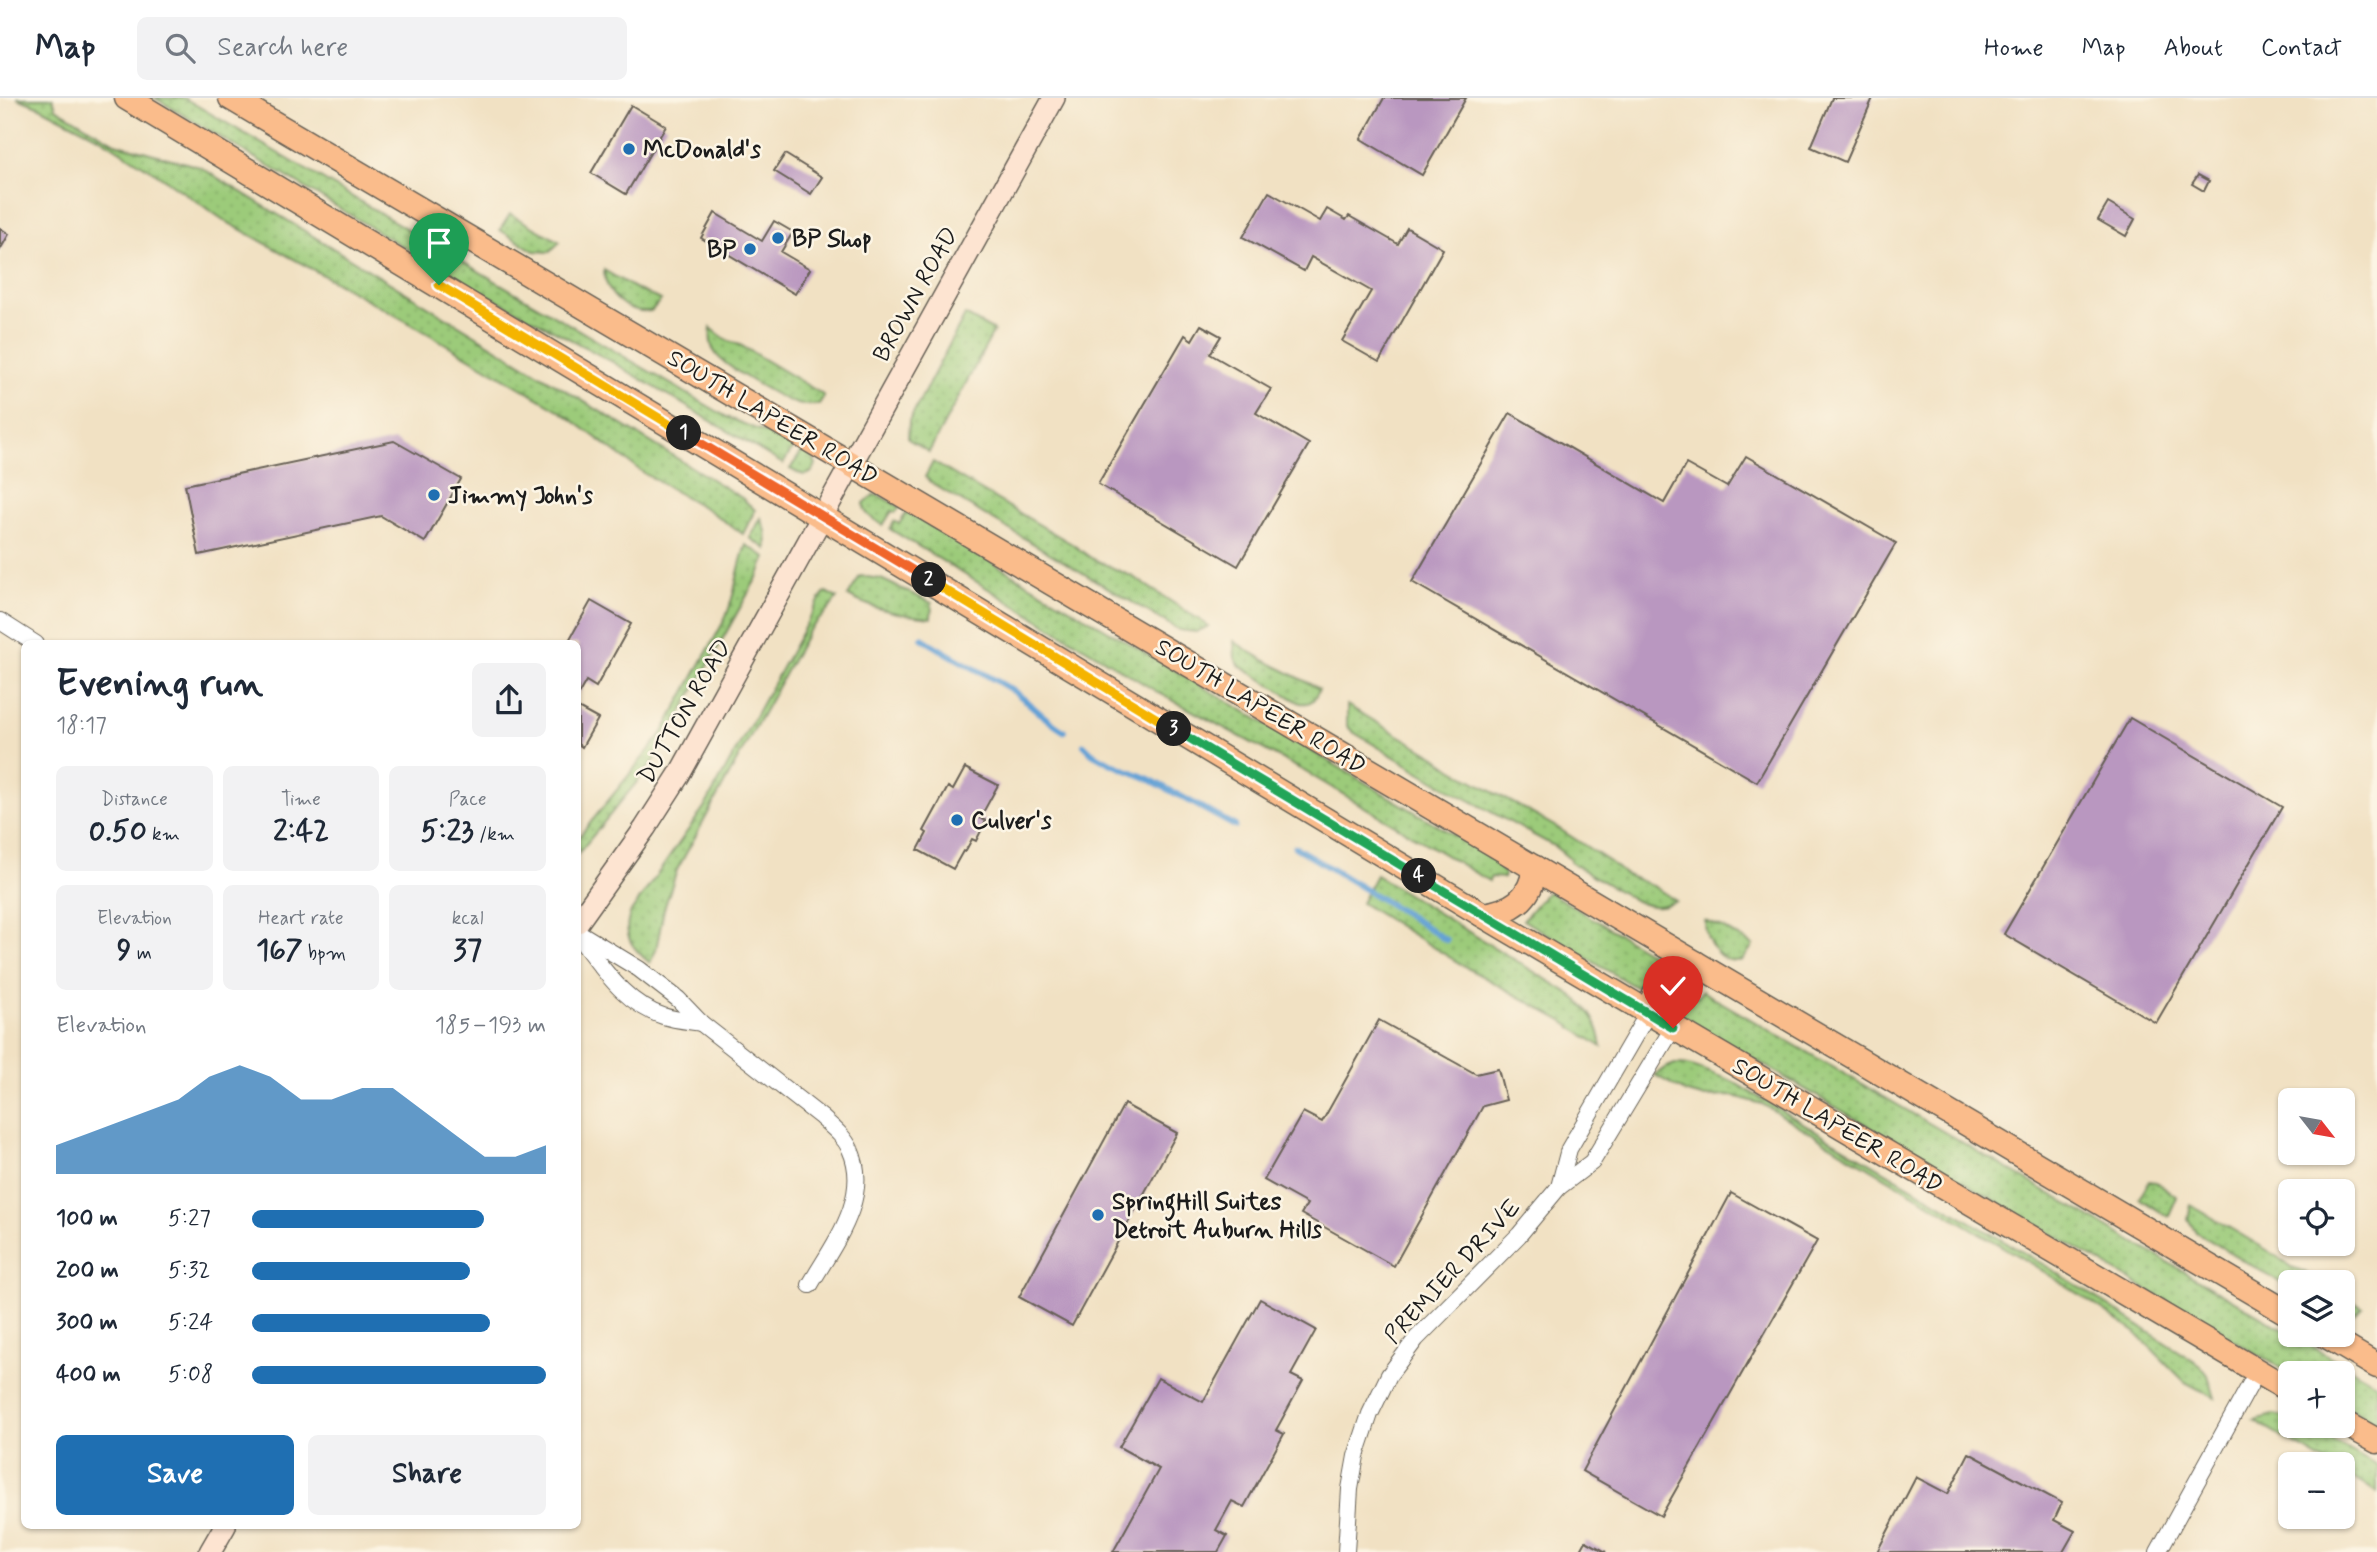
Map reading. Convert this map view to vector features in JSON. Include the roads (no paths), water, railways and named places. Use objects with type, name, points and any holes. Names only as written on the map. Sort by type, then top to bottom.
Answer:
[{"type":"main road","name":"SOUTH LAPEER ROAD","points":[[127,98],[1482,915],[2278,1384]]},
{"type":"main road","name":"SOUTH LAPEER ROAD","points":[[231,98],[2278,1307]]},
{"type":"main road","points":[[1482,915],[1500,913],[1512,908],[1530,889],[1535,868]]},
{"type":"main road","points":[[1648,1013],[1662,980],[1680,966],[1695,963]]},
{"type":"main road","points":[[2345,1347],[2377,1366]]},
{"type":"main road","points":[[2355,1429],[2377,1441]]},
{"type":"street","name":"BROWN ROAD","points":[[822,516],[1054,98]]},
{"type":"street","name":"DUTTON ROAD","points":[[581,918],[673,784],[822,516]]},
{"type":"street","points":[[0,621],[30,640]]},
{"type":"street","points":[[581,936],[639,969],[678,999],[701,1023],[821,1117],[850,1147],[857,1174],[855,1200],[810,1285]]},
{"type":"street","points":[[581,938],[620,990],[637,1004],[666,1017],[701,1023]]},
{"type":"street","name":"PREMIER DRIVE","points":[[1559,1187],[1569,1149],[1648,1013]]},
{"type":"street","name":"PREMIER DRIVE","points":[[1346,1552],[1350,1489],[1356,1456],[1370,1414],[1389,1375],[1416,1339],[1519,1235],[1559,1187],[1592,1162],[1673,1028]]},
{"type":"street","points":[[2158,1552],[2258,1372]]},
{"type":"street","points":[[210,1552],[223,1529]]},
{"type":"waterway","points":[[922,638],[1012,690],[1064,731]]},
{"type":"waterway","points":[[1084,745],[1092,753],[1112,764],[1149,779],[1235,826]]},
{"type":"waterway","points":[[1295,847],[1446,940]]},
{"type":"place","name":"McDonald's","points":[[629,149]]},
{"type":"place","name":"BP Shop","points":[[778,238]]},
{"type":"place","name":"BP","points":[[750,249]]},
{"type":"place","name":"Jimmy John's","points":[[434,495]]},
{"type":"place","name":"Culver's","points":[[957,820]]},
{"type":"place","name":"SpringHill Suites Detroit Auburn Hills","points":[[1098,1215]]}]
